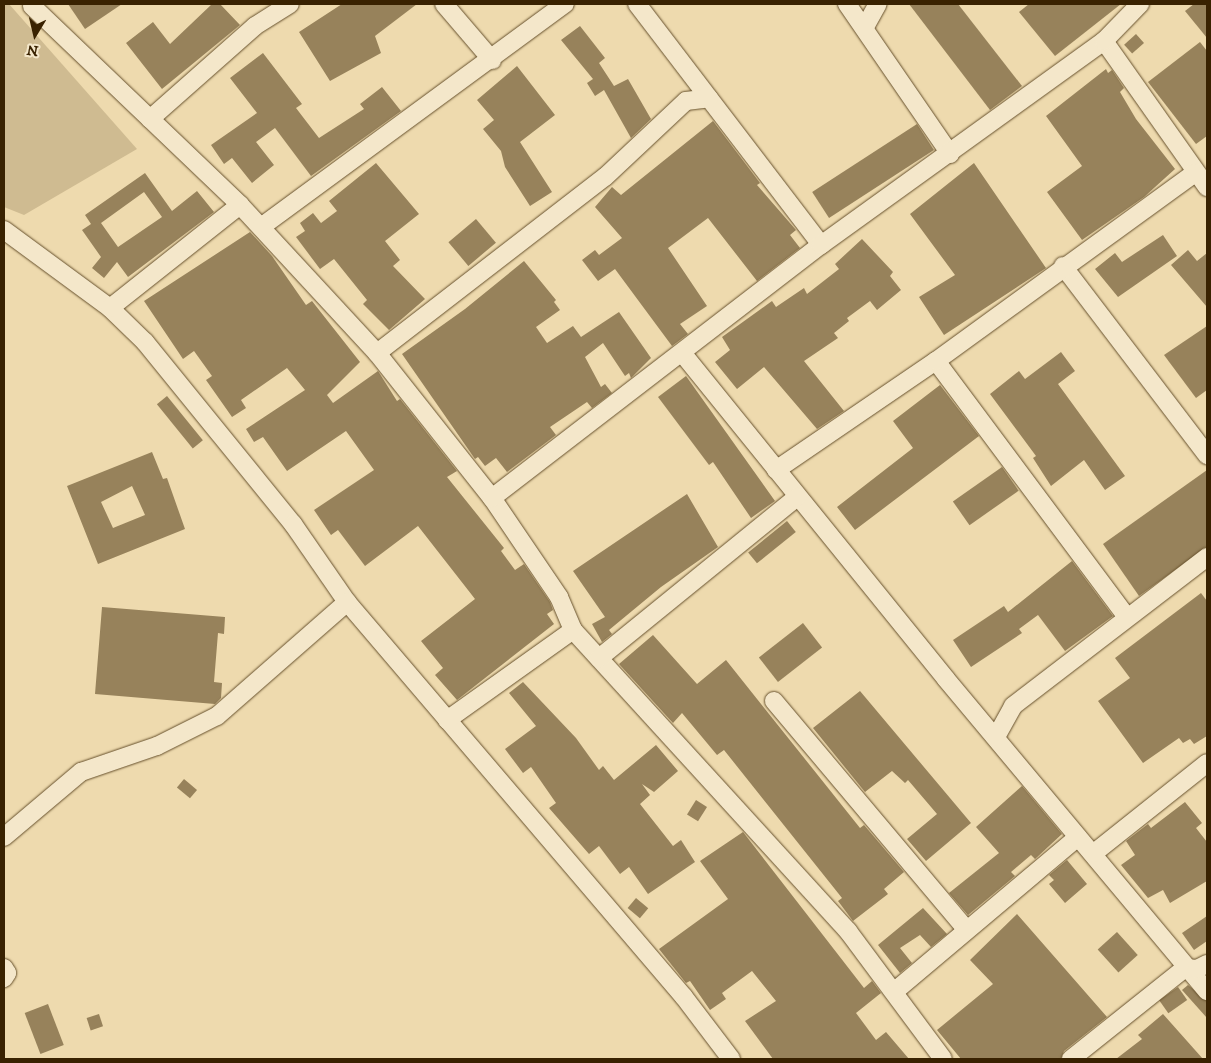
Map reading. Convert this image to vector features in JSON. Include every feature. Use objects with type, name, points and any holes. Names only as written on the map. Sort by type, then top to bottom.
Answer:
[{"type":"street","points":[[150,119],[255,26],[290,4]]},
{"type":"street","points":[[444,4],[492,60]]},
{"type":"street","points":[[261,227],[492,60],[565,4]]},
{"type":"street","points":[[625,4],[640,8],[821,246]]},
{"type":"street","points":[[847,4],[865,27],[950,154]]},
{"type":"street","points":[[865,27],[878,4]]},
{"type":"street","points":[[492,498],[683,354],[821,246],[1104,41],[1140,4]]},
{"type":"street","points":[[32,6],[240,205],[377,353],[492,498],[559,597],[573,630],[795,871],[895,991],[942,1059]]},
{"type":"street","points":[[1104,41],[1194,173],[1207,186]]},
{"type":"street","points":[[377,353],[605,178],[686,101],[709,98]]},
{"type":"street","points":[[776,470],[936,361],[1063,266],[1194,173]]},
{"type":"street","points":[[110,308],[240,205]]},
{"type":"street","points":[[4,230],[110,308],[145,342],[293,524],[347,602],[684,997],[731,1059]]},
{"type":"street","points":[[1063,266],[1207,455]]},
{"type":"street","points":[[683,354],[797,497],[1078,838],[1094,853],[1185,968],[1207,991]]},
{"type":"street","points":[[936,361],[1126,616]]},
{"type":"street","points":[[599,658],[797,497]]},
{"type":"street","points":[[996,737],[1014,706],[1126,616],[1207,557]]},
{"type":"street","points":[[4,837],[81,772],[157,746],[217,716],[347,602]]},
{"type":"street","points":[[448,720],[573,630]]},
{"type":"street","points":[[774,702],[967,930]]},
{"type":"street","points":[[1094,853],[1207,764]]},
{"type":"street","points":[[895,991],[1078,838]]},
{"type":"street","points":[[1071,1059],[1185,968],[1197,969],[1207,964]]},
{"type":"street","points":[[4,968],[7,973],[4,978]]},
{"type":"shaded area","points":[[4,4],[9,4],[137,149],[24,215],[4,207]]},
{"type":"building","points":[[68,4],[122,4],[85,29]]},
{"type":"building","points":[[212,4],[220,4],[240,25],[162,89],[126,43],[153,22],[170,44]]},
{"type":"building","points":[[342,4],[417,4],[375,36],[381,53],[330,81],[299,32]]},
{"type":"building","points":[[909,4],[958,4],[1022,86],[990,110]]},
{"type":"building","points":[[1029,4],[1121,4],[1055,56],[1019,12]]},
{"type":"building","points":[[1194,4],[1207,4],[1207,38],[1185,11]]},
{"type":"building","points":[[580,26],[605,58],[599,63],[614,86],[628,79],[651,119],[631,138],[604,90],[595,96],[587,83],[593,79],[561,40]]},
{"type":"building","points":[[1136,34],[1144,43],[1132,54],[1124,45]]},
{"type":"building","points":[[1200,42],[1207,51],[1207,136],[1196,144],[1148,82]]},
{"type":"building","points":[[263,53],[302,104],[296,108],[319,138],[364,109],[360,104],[382,87],[401,111],[311,176],[275,128],[256,142],[274,165],[252,183],[232,158],[224,164],[211,145],[257,113],[230,78]]},
{"type":"building","points":[[517,66],[555,115],[520,142],[552,192],[530,206],[505,167],[501,151],[483,129],[494,120],[477,100]]},
{"type":"building","points":[[1106,69],[1108,73],[1112,70],[1124,88],[1120,92],[1136,119],[1175,169],[1144,197],[1082,240],[1047,192],[1082,166],[1046,116]]},
{"type":"building","points":[[713,121],[760,183],[757,185],[796,230],[790,235],[800,248],[757,281],[708,218],[668,248],[707,306],[680,324],[688,334],[672,346],[615,269],[598,281],[582,260],[595,250],[599,255],[622,238],[595,207],[612,187],[621,195]]},
{"type":"building","points":[[917,124],[934,150],[829,218],[812,192]]},
{"type":"building","points":[[376,163],[419,214],[385,241],[400,260],[393,266],[425,299],[389,330],[363,304],[367,300],[334,259],[320,269],[296,237],[305,231],[300,223],[313,213],[321,223],[337,211],[329,201]]},
{"type":"building","points":[[974,163],[1046,268],[944,335],[919,297],[955,275],[910,214]]},
{"type":"building","points":[[145,173],[172,211],[197,191],[214,212],[128,277],[117,262],[104,278],[92,268],[101,257],[82,230],[91,224],[85,215]],"holes":[[[144,192],[162,217],[118,247],[101,223]]]},
{"type":"building","points":[[476,219],[496,243],[468,266],[448,242]]},
{"type":"building","points":[[250,232],[272,256],[306,305],[312,301],[360,362],[327,395],[333,403],[378,371],[397,401],[400,399],[457,471],[447,477],[504,548],[501,551],[515,570],[524,564],[550,602],[553,610],[547,614],[554,624],[457,700],[435,675],[443,668],[421,641],[475,599],[418,526],[365,566],[338,530],[331,535],[314,510],[374,470],[346,431],[287,471],[263,437],[254,442],[246,429],[305,390],[287,368],[241,400],[246,408],[232,417],[206,380],[212,376],[194,351],[183,359],[144,301]]},
{"type":"building","points":[[1163,235],[1177,256],[1118,297],[1095,269],[1115,253],[1122,262]]},
{"type":"building","points":[[862,239],[893,272],[890,276],[901,290],[877,310],[870,301],[847,318],[849,321],[834,333],[838,338],[804,361],[844,411],[817,429],[764,367],[737,389],[715,362],[730,350],[722,337],[772,301],[776,307],[804,288],[807,294],[839,269],[835,264]]},
{"type":"building","points":[[1188,250],[1197,261],[1207,253],[1207,307],[1171,265]]},
{"type":"building","points":[[524,261],[556,300],[554,302],[560,310],[536,327],[547,343],[573,326],[581,337],[619,312],[651,358],[631,378],[629,373],[625,376],[603,343],[585,357],[601,387],[605,384],[612,393],[592,408],[587,402],[550,427],[556,435],[507,472],[496,458],[485,466],[478,457],[475,459],[402,354],[465,309]]},
{"type":"building","points":[[1207,326],[1207,390],[1196,398],[1164,355]]},
{"type":"building","points":[[1061,352],[1075,371],[1058,384],[1125,476],[1105,490],[1084,460],[1051,486],[1033,458],[1036,456],[990,394],[1019,371],[1025,379]]},
{"type":"building","points":[[686,376],[775,501],[751,518],[713,462],[709,465],[658,397]]},
{"type":"building","points":[[940,385],[979,436],[855,530],[837,507],[913,448],[893,421]]},
{"type":"building","points":[[167,396],[203,440],[193,448],[157,404]]},
{"type":"building","points":[[152,452],[163,479],[167,478],[185,529],[98,564],[67,486]],"holes":[[[132,486],[145,515],[113,528],[101,502]]]},
{"type":"building","points":[[1002,467],[1019,491],[969,525],[953,501]]},
{"type":"building","points":[[1207,470],[1207,547],[1139,596],[1103,544]]},
{"type":"building","points":[[687,494],[718,547],[661,587],[609,630],[612,634],[602,642],[592,624],[605,617],[573,571]]},
{"type":"building","points":[[787,521],[796,532],[757,563],[748,552]]},
{"type":"building","points":[[1072,561],[1113,616],[1065,651],[1038,615],[1019,629],[1022,633],[971,667],[953,640],[1004,606],[1008,612]]},
{"type":"building","points":[[1201,593],[1207,601],[1207,736],[1194,744],[1190,739],[1183,743],[1179,738],[1143,763],[1098,701],[1130,678],[1115,658]]},
{"type":"building","points":[[102,607],[225,617],[224,634],[218,633],[214,682],[222,683],[221,698],[215,704],[95,694]]},
{"type":"building","points":[[803,623],[822,647],[778,682],[759,657]]},
{"type":"building","points":[[653,635],[697,684],[726,660],[860,828],[864,825],[904,872],[884,889],[888,894],[853,921],[838,901],[842,898],[724,750],[717,755],[682,713],[673,723],[619,664]]},
{"type":"building","points":[[523,682],[576,738],[599,770],[603,766],[614,780],[656,745],[678,771],[654,792],[642,784],[650,795],[640,804],[673,846],[681,840],[695,862],[648,894],[629,867],[620,874],[599,846],[589,854],[549,808],[556,803],[531,767],[523,773],[505,749],[536,726],[509,693]]},
{"type":"building","points":[[860,691],[971,823],[926,861],[907,839],[937,814],[908,780],[905,783],[892,771],[865,792],[813,728]]},
{"type":"building","points":[[184,779],[197,790],[190,798],[177,787]]},
{"type":"building","points":[[1022,786],[1062,834],[1035,859],[1031,855],[1011,872],[1015,876],[968,915],[949,893],[999,853],[976,827]]},
{"type":"building","points":[[696,800],[707,807],[698,821],[687,814]]},
{"type":"building","points":[[1185,802],[1202,823],[1196,828],[1207,842],[1207,881],[1170,903],[1163,890],[1148,898],[1121,865],[1135,855],[1126,841],[1148,824],[1151,828]]},
{"type":"building","points":[[743,832],[864,988],[872,981],[881,993],[856,1013],[876,1040],[886,1032],[909,1059],[773,1059],[745,1021],[776,1001],[752,971],[722,993],[726,999],[710,1010],[690,981],[686,983],[659,949],[728,899],[700,861]]},
{"type":"building","points":[[1067,860],[1087,884],[1065,903],[1049,884],[1054,880],[1049,875]]},
{"type":"building","points":[[636,898],[648,908],[640,918],[628,908]]},
{"type":"building","points":[[923,908],[947,934],[931,947],[920,935],[900,948],[912,963],[900,973],[878,945]]},
{"type":"building","points":[[1017,914],[1107,1017],[1064,1051],[1061,1059],[961,1059],[937,1030],[993,984],[970,960]]},
{"type":"building","points":[[1207,916],[1207,941],[1194,950],[1182,933]]},
{"type":"building","points":[[1117,932],[1138,955],[1118,972],[1098,949]]},
{"type":"building","points":[[1188,985],[1207,1001],[1207,1018],[1182,990]]},
{"type":"building","points":[[1178,987],[1187,1000],[1168,1013],[1159,1000]]},
{"type":"building","points":[[48,1004],[64,1045],[40,1054],[25,1013]]},
{"type":"building","points":[[99,1014],[103,1026],[91,1030],[87,1018]]},
{"type":"building","points":[[1163,1014],[1203,1059],[1116,1059],[1142,1039],[1138,1035]]}]
